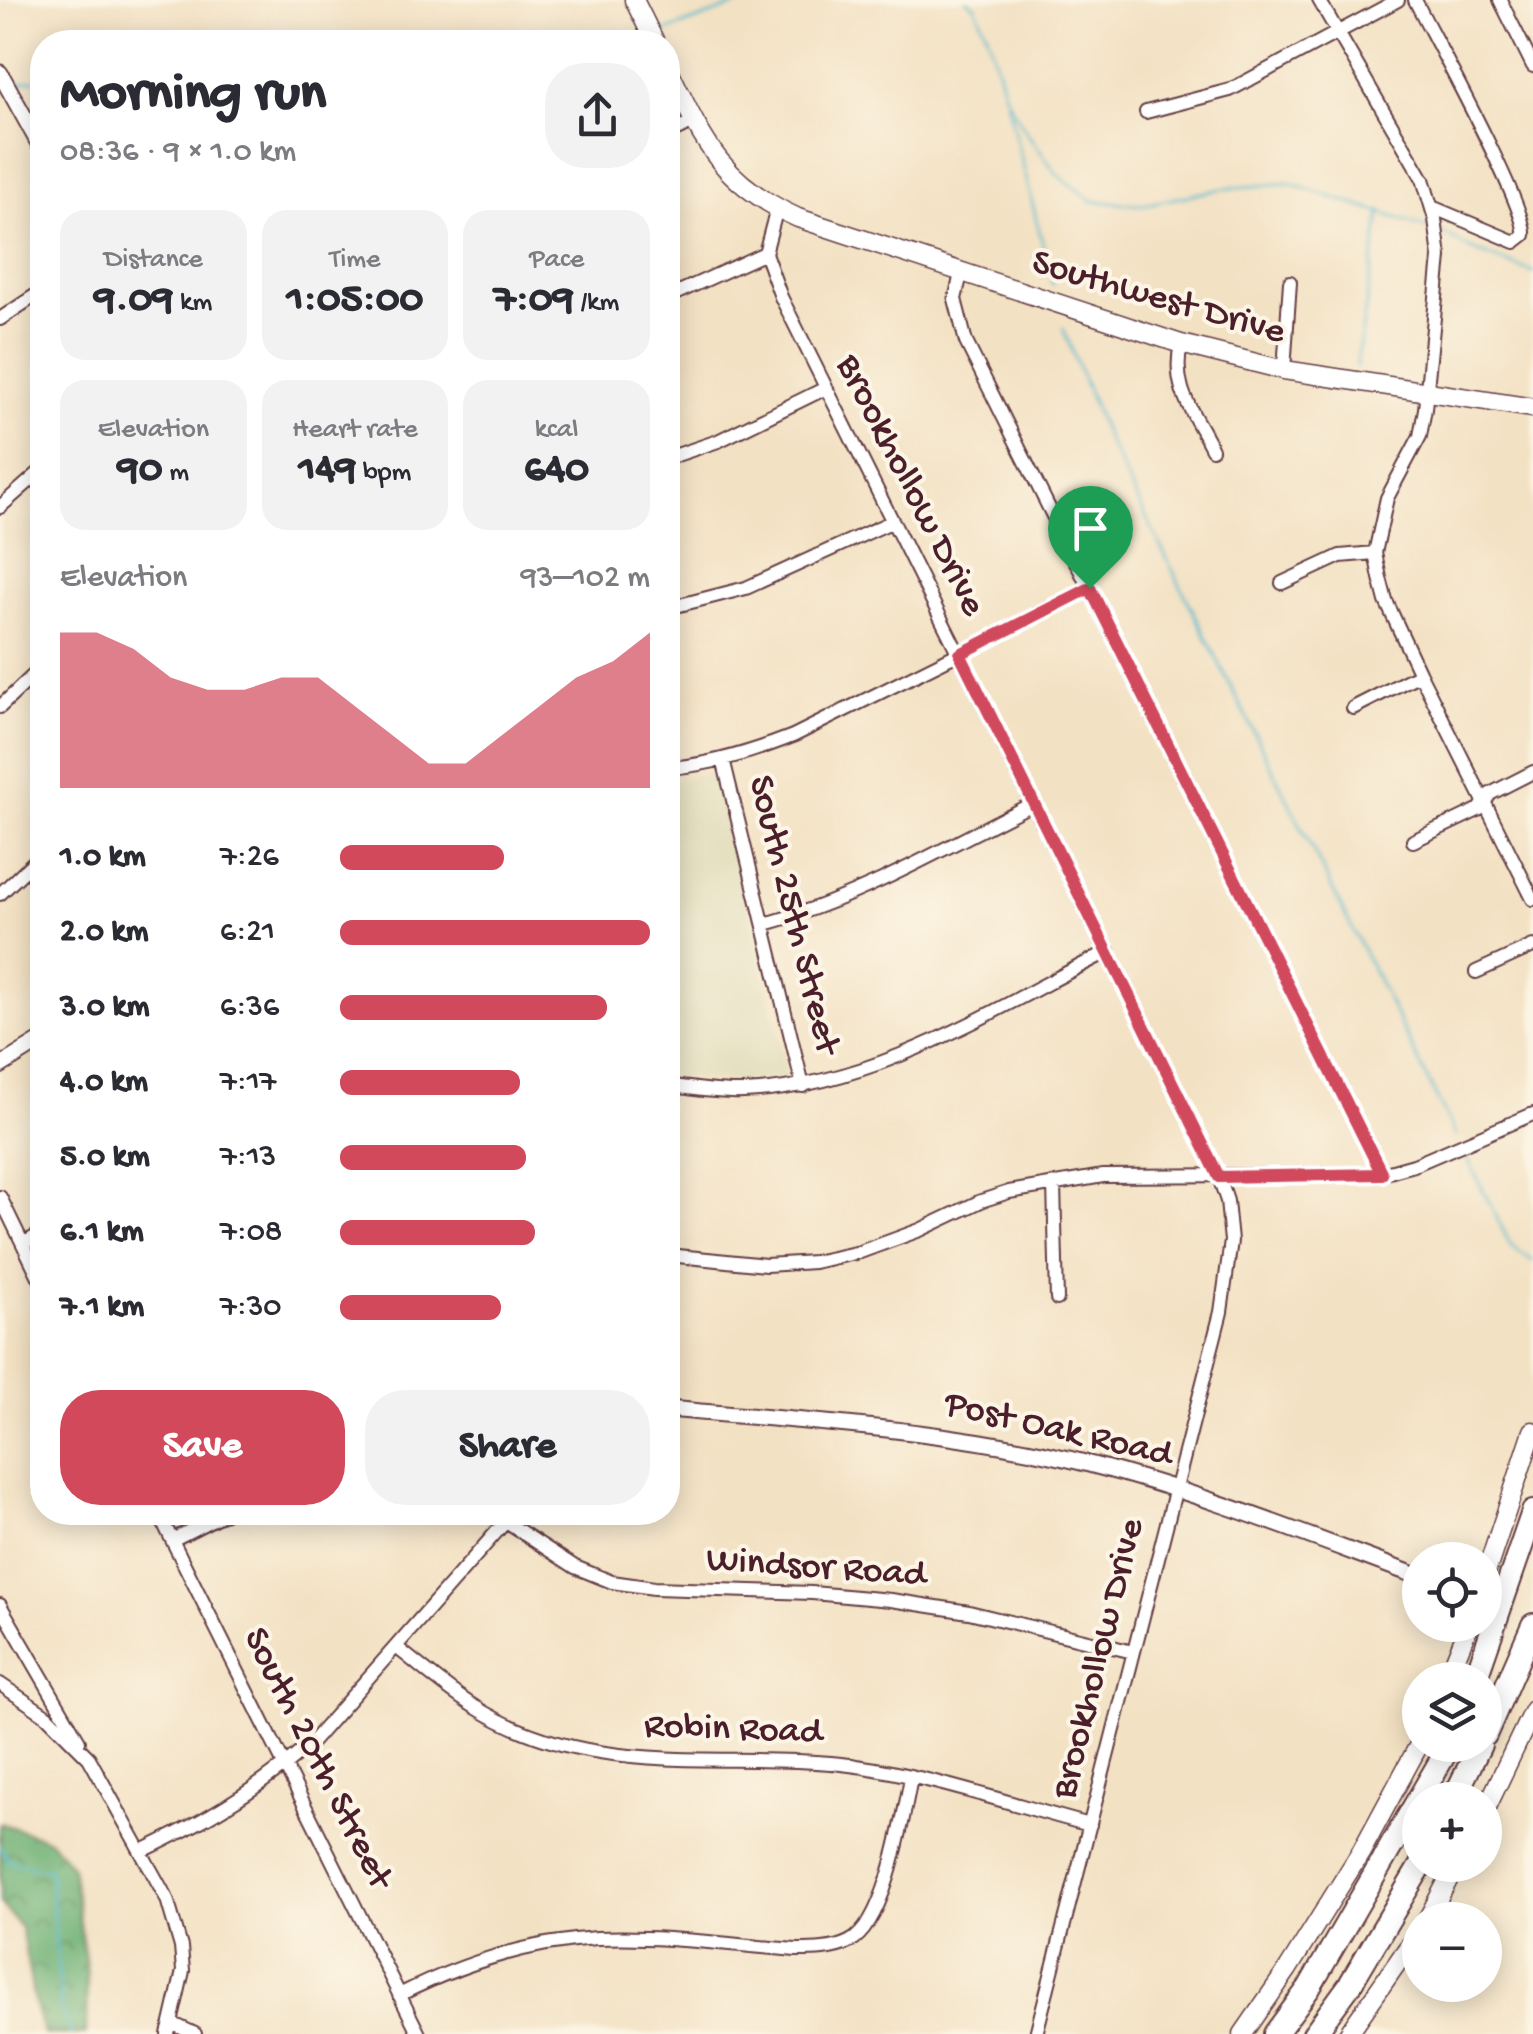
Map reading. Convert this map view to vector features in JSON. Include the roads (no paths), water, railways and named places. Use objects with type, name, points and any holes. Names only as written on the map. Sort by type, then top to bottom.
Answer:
[{"type":"highway","points":[[1481,1662],[1533,1512]]},
{"type":"highway","points":[[1502,1696],[1533,1625]]},
{"type":"highway","points":[[1275,2034],[1310,1988],[1440,1762]]},
{"type":"highway","points":[[1314,2034],[1350,1986],[1412,1882]]},
{"type":"main road","points":[[634,0],[649,30]]},
{"type":"main road","name":"Southwest Drive","points":[[680,93],[710,151],[744,188],[776,208],[961,274],[1181,344],[1284,370],[1533,408]]},
{"type":"main road","points":[[1496,1542],[1533,1431]]},
{"type":"main road","points":[[1499,1782],[1533,1710]]},
{"type":"main road","points":[[1242,2034],[1361,1852],[1410,1762]]},
{"type":"main road","points":[[1348,2034],[1402,1956]]},
{"type":"street","points":[[1319,0],[1423,179],[1438,242],[1440,271],[1420,436],[1387,498],[1375,553],[1386,601],[1533,898]]},
{"type":"street","points":[[1146,112],[1230,90],[1398,0]]},
{"type":"street","points":[[1415,0],[1526,225],[1524,235],[1516,242],[1434,213]]},
{"type":"street","points":[[1500,0],[1533,66]]},
{"type":"street","points":[[0,73],[30,128]]},
{"type":"street","points":[[680,128],[694,122]]},
{"type":"street","points":[[680,292],[765,253],[776,208]]},
{"type":"street","name":"Brookhollow Drive","points":[[765,253],[781,297],[891,522],[1219,1177],[1230,1218],[1221,1312],[1036,2034]]},
{"type":"street","points":[[961,274],[954,299],[966,342],[1382,1174]]},
{"type":"street","points":[[1284,370],[1290,282]]},
{"type":"street","points":[[0,319],[30,299]]},
{"type":"street","points":[[1181,344],[1176,366],[1178,383],[1212,449]]},
{"type":"street","points":[[680,454],[718,440],[826,388]]},
{"type":"street","points":[[0,508],[30,481]]},
{"type":"street","points":[[680,605],[746,588],[891,522]]},
{"type":"street","points":[[1282,583],[1340,556],[1375,553]]},
{"type":"street","points":[[680,766],[756,751],[793,736],[1090,588]]},
{"type":"street","points":[[1353,708],[1420,674]]},
{"type":"street","points":[[0,707],[30,679]]},
{"type":"street","name":"South 25th Street","points":[[723,759],[802,1086]]},
{"type":"street","points":[[1413,841],[1480,809],[1490,794],[1533,772]]},
{"type":"street","points":[[764,924],[845,897],[1034,804]]},
{"type":"street","points":[[0,894],[30,865]]},
{"type":"street","points":[[1476,972],[1533,946]]},
{"type":"street","points":[[680,1086],[744,1092],[802,1086],[885,1063],[1109,951]]},
{"type":"street","points":[[0,1066],[30,1047]]},
{"type":"street","points":[[680,1257],[766,1265],[814,1262],[860,1252],[905,1236],[1009,1192],[1103,1176],[1382,1174],[1414,1165],[1533,1114]]},
{"type":"street","points":[[1054,1185],[1057,1299]]},
{"type":"street","points":[[0,1197],[30,1258]]},
{"type":"street","points":[[23,1244],[30,1240]]},
{"type":"street","name":"Post Oak Road","points":[[680,1410],[912,1432],[1087,1464],[1402,1571]]},
{"type":"street","name":"South 20th Street","points":[[164,1525],[418,2034]]},
{"type":"street","points":[[172,1540],[201,1525]]},
{"type":"street","points":[[142,1851],[190,1829],[286,1765],[504,1525]]},
{"type":"street","name":"Windsor Road","points":[[519,1525],[574,1567],[612,1582],[654,1588],[812,1592],[892,1600],[968,1612],[1133,1652]]},
{"type":"street","points":[[0,1605],[167,1899],[181,1948],[183,1972],[169,2028],[195,2034]]},
{"type":"street","name":"Robin Road","points":[[396,1647],[475,1708],[536,1736],[580,1750],[659,1760],[832,1763],[911,1778],[1090,1825]]},
{"type":"street","points":[[0,1684],[46,1716],[89,1758]]},
{"type":"street","points":[[399,1995],[489,1957],[596,1938],[796,1950],[850,1942],[869,1924],[886,1880],[911,1778]]},
{"type":"waterway","points":[[670,30],[751,0]]},
{"type":"waterway","points":[[967,0],[975,6],[989,38],[1005,95],[1025,130],[1057,174],[1092,201],[1142,205],[1221,189],[1288,183],[1431,229]]},
{"type":"waterway","points":[[15,86],[30,81]]},
{"type":"waterway","points":[[1007,102],[1053,285]]},
{"type":"waterway","points":[[1356,367],[1381,211]]},
{"type":"waterway","points":[[1443,233],[1470,249],[1533,272]]},
{"type":"waterway","points":[[1063,328],[1106,437],[1456,1136]]},
{"type":"waterway","points":[[1466,1156],[1511,1246],[1533,1261]]},
{"type":"waterway","points":[[0,1847],[10,1862],[50,1870],[61,2009],[71,2034]]}]
